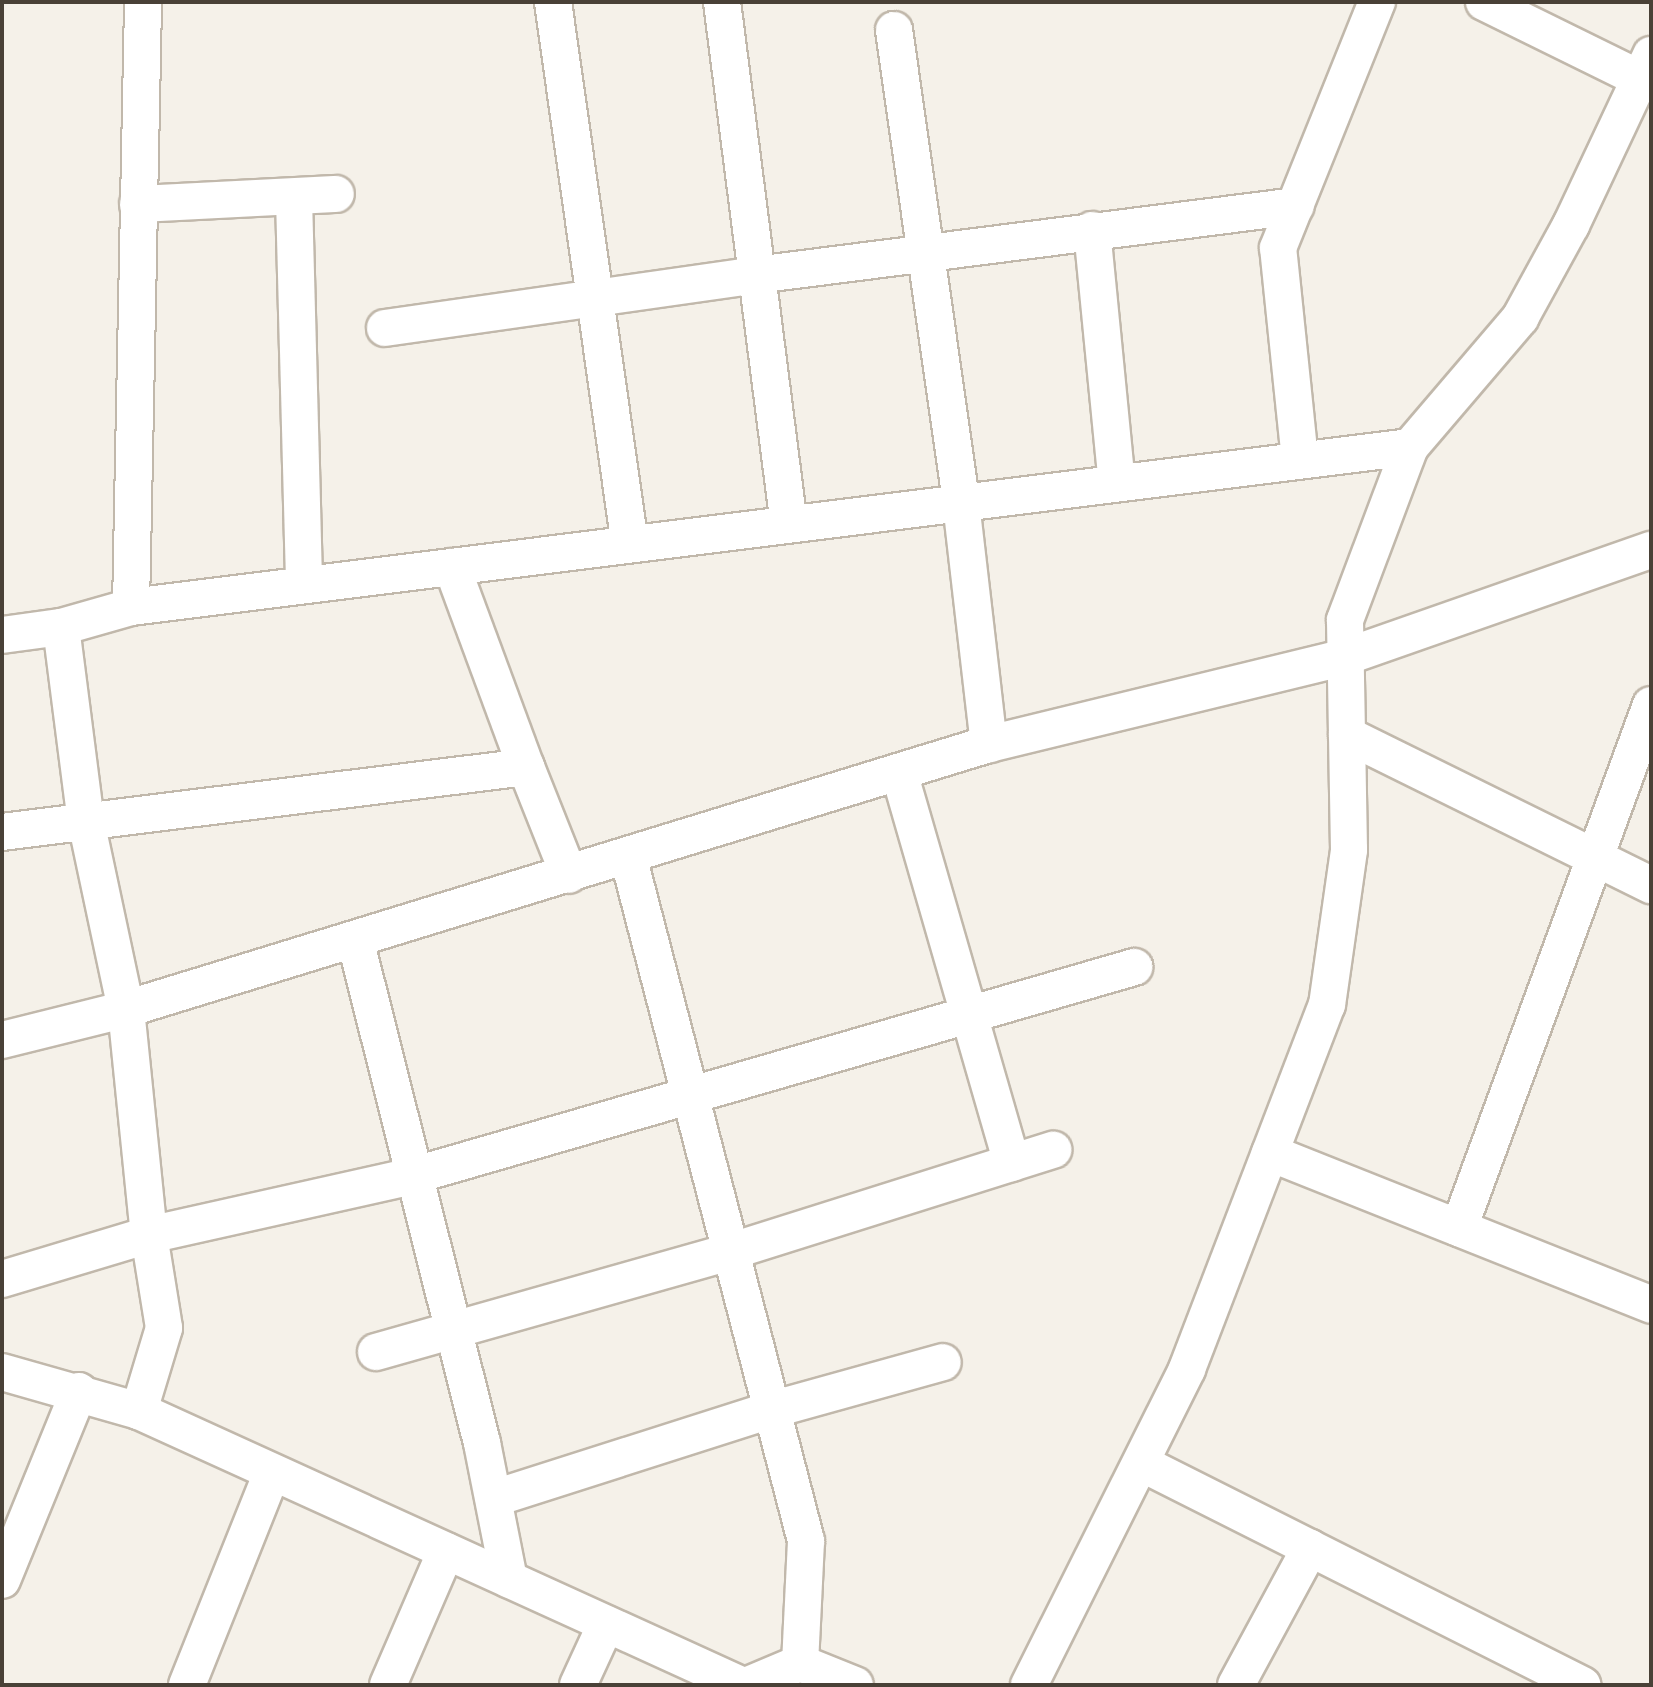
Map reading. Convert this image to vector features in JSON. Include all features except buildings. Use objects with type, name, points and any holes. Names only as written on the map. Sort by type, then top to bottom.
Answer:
[{"type":"street","points":[[131,607],[143,2]]},
{"type":"street","points":[[553,2],[598,297],[630,545]]},
{"type":"street","points":[[722,2],[789,525]]},
{"type":"street","points":[[1300,460],[1278,248],[1377,2]]},
{"type":"street","points":[[1029,1685],[1143,1464],[1187,1369],[1327,1005],[1349,850],[1342,658],[1345,620],[1410,447],[1520,318],[1648,73],[1484,2]]},
{"type":"street","points":[[894,30],[961,503],[989,744]]},
{"type":"street","points":[[138,204],[336,194]]},
{"type":"street","points":[[294,198],[304,585]]},
{"type":"street","points":[[385,328],[925,252],[1296,206]]},
{"type":"street","points":[[1092,230],[1117,483]]},
{"type":"street","points":[[2,635],[61,627],[131,607],[1410,447]]},
{"type":"street","points":[[2,1040],[126,1009],[989,744],[1342,658],[1651,550]]},
{"type":"street","points":[[452,567],[569,875]]},
{"type":"street","points":[[61,627],[86,821],[126,1009],[149,1235],[164,1328],[139,1411]]},
{"type":"street","points":[[1459,1228],[1651,705]]},
{"type":"street","points":[[1347,735],[1651,885]]},
{"type":"street","points":[[2,832],[526,767]]},
{"type":"street","points":[[899,772],[1012,1163]]},
{"type":"street","points":[[628,856],[806,1541],[800,1663]]},
{"type":"street","points":[[355,939],[450,1331],[495,1498],[509,1579]]},
{"type":"street","points":[[2,1279],[149,1235],[412,1176],[1134,967]]},
{"type":"street","points":[[376,1352],[732,1251],[1053,1150]]},
{"type":"street","points":[[1270,1153],[1651,1305]]},
{"type":"street","points":[[495,1498],[774,1409],[943,1362]]},
{"type":"street","points":[[2,1372],[79,1391],[139,1411],[741,1685]]},
{"type":"street","points":[[2,1580],[79,1391]]},
{"type":"street","points":[[1143,1464],[1583,1685]]},
{"type":"street","points":[[187,1685],[272,1472]]},
{"type":"street","points":[[1236,1685],[1310,1548]]},
{"type":"street","points":[[388,1685],[446,1551]]},
{"type":"street","points":[[578,1685],[606,1624]]},
{"type":"street","points":[[748,1685],[800,1663],[855,1685]]}]
